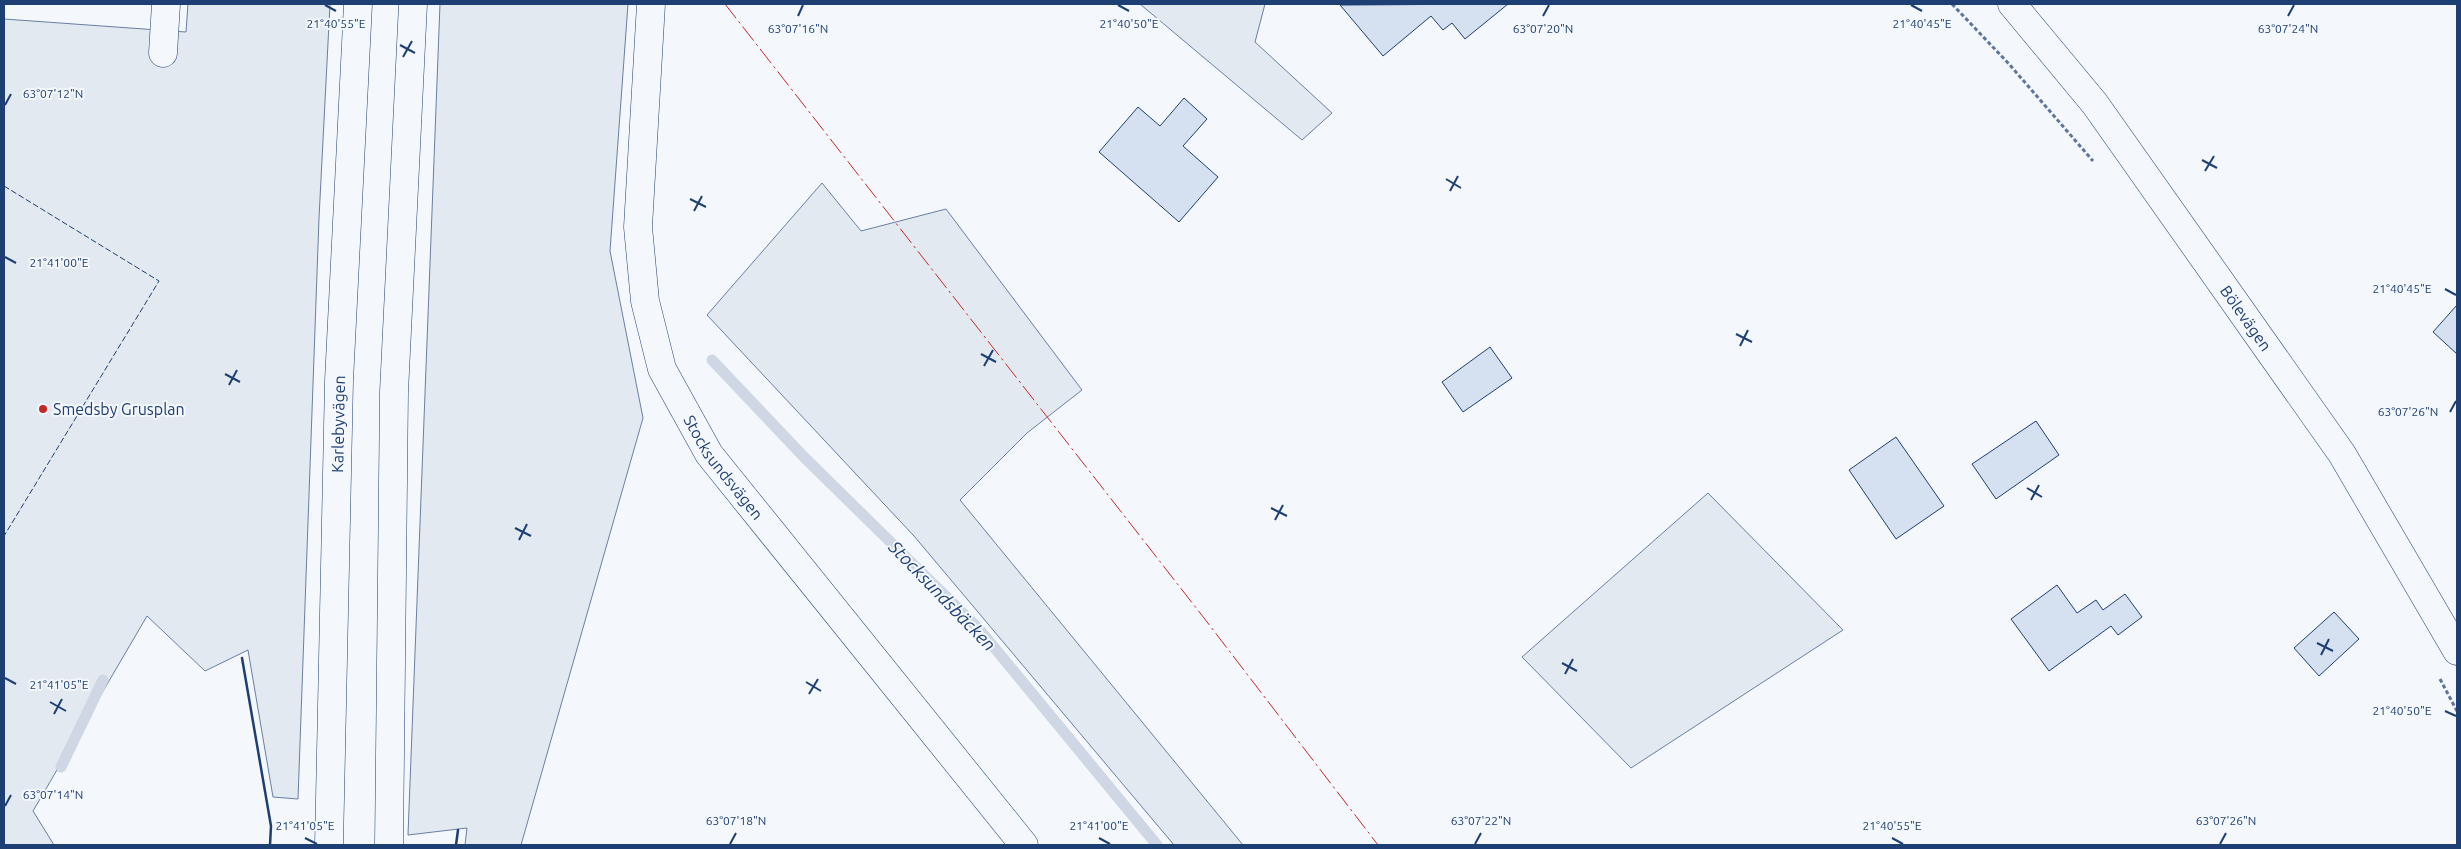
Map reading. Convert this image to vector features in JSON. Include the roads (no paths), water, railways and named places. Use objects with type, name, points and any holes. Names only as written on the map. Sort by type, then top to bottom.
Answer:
[{"type":"main road","points":[[163,53],[166,4]]},
{"type":"main road","name":"Karlebyvägen","points":[[329,845],[339,380],[358,4]]},
{"type":"main road","points":[[389,845],[394,392],[413,4]]},
{"type":"main road","name":"Stocksundsvägen","points":[[651,4],[638,227],[645,301],[662,368],[709,454],[1024,845]]},
{"type":"main road","name":"Bölevägen","points":[[2012,4],[2095,104],[2342,454],[2457,650]]},
{"type":"waterway","name":"Stocksundsbäcken","points":[[712,360],[805,458],[979,629],[1157,845]]},
{"type":"waterway","points":[[61,767],[103,680]]},
{"type":"place","name":"Smedsby Grusplan","points":[[43,409]]}]
